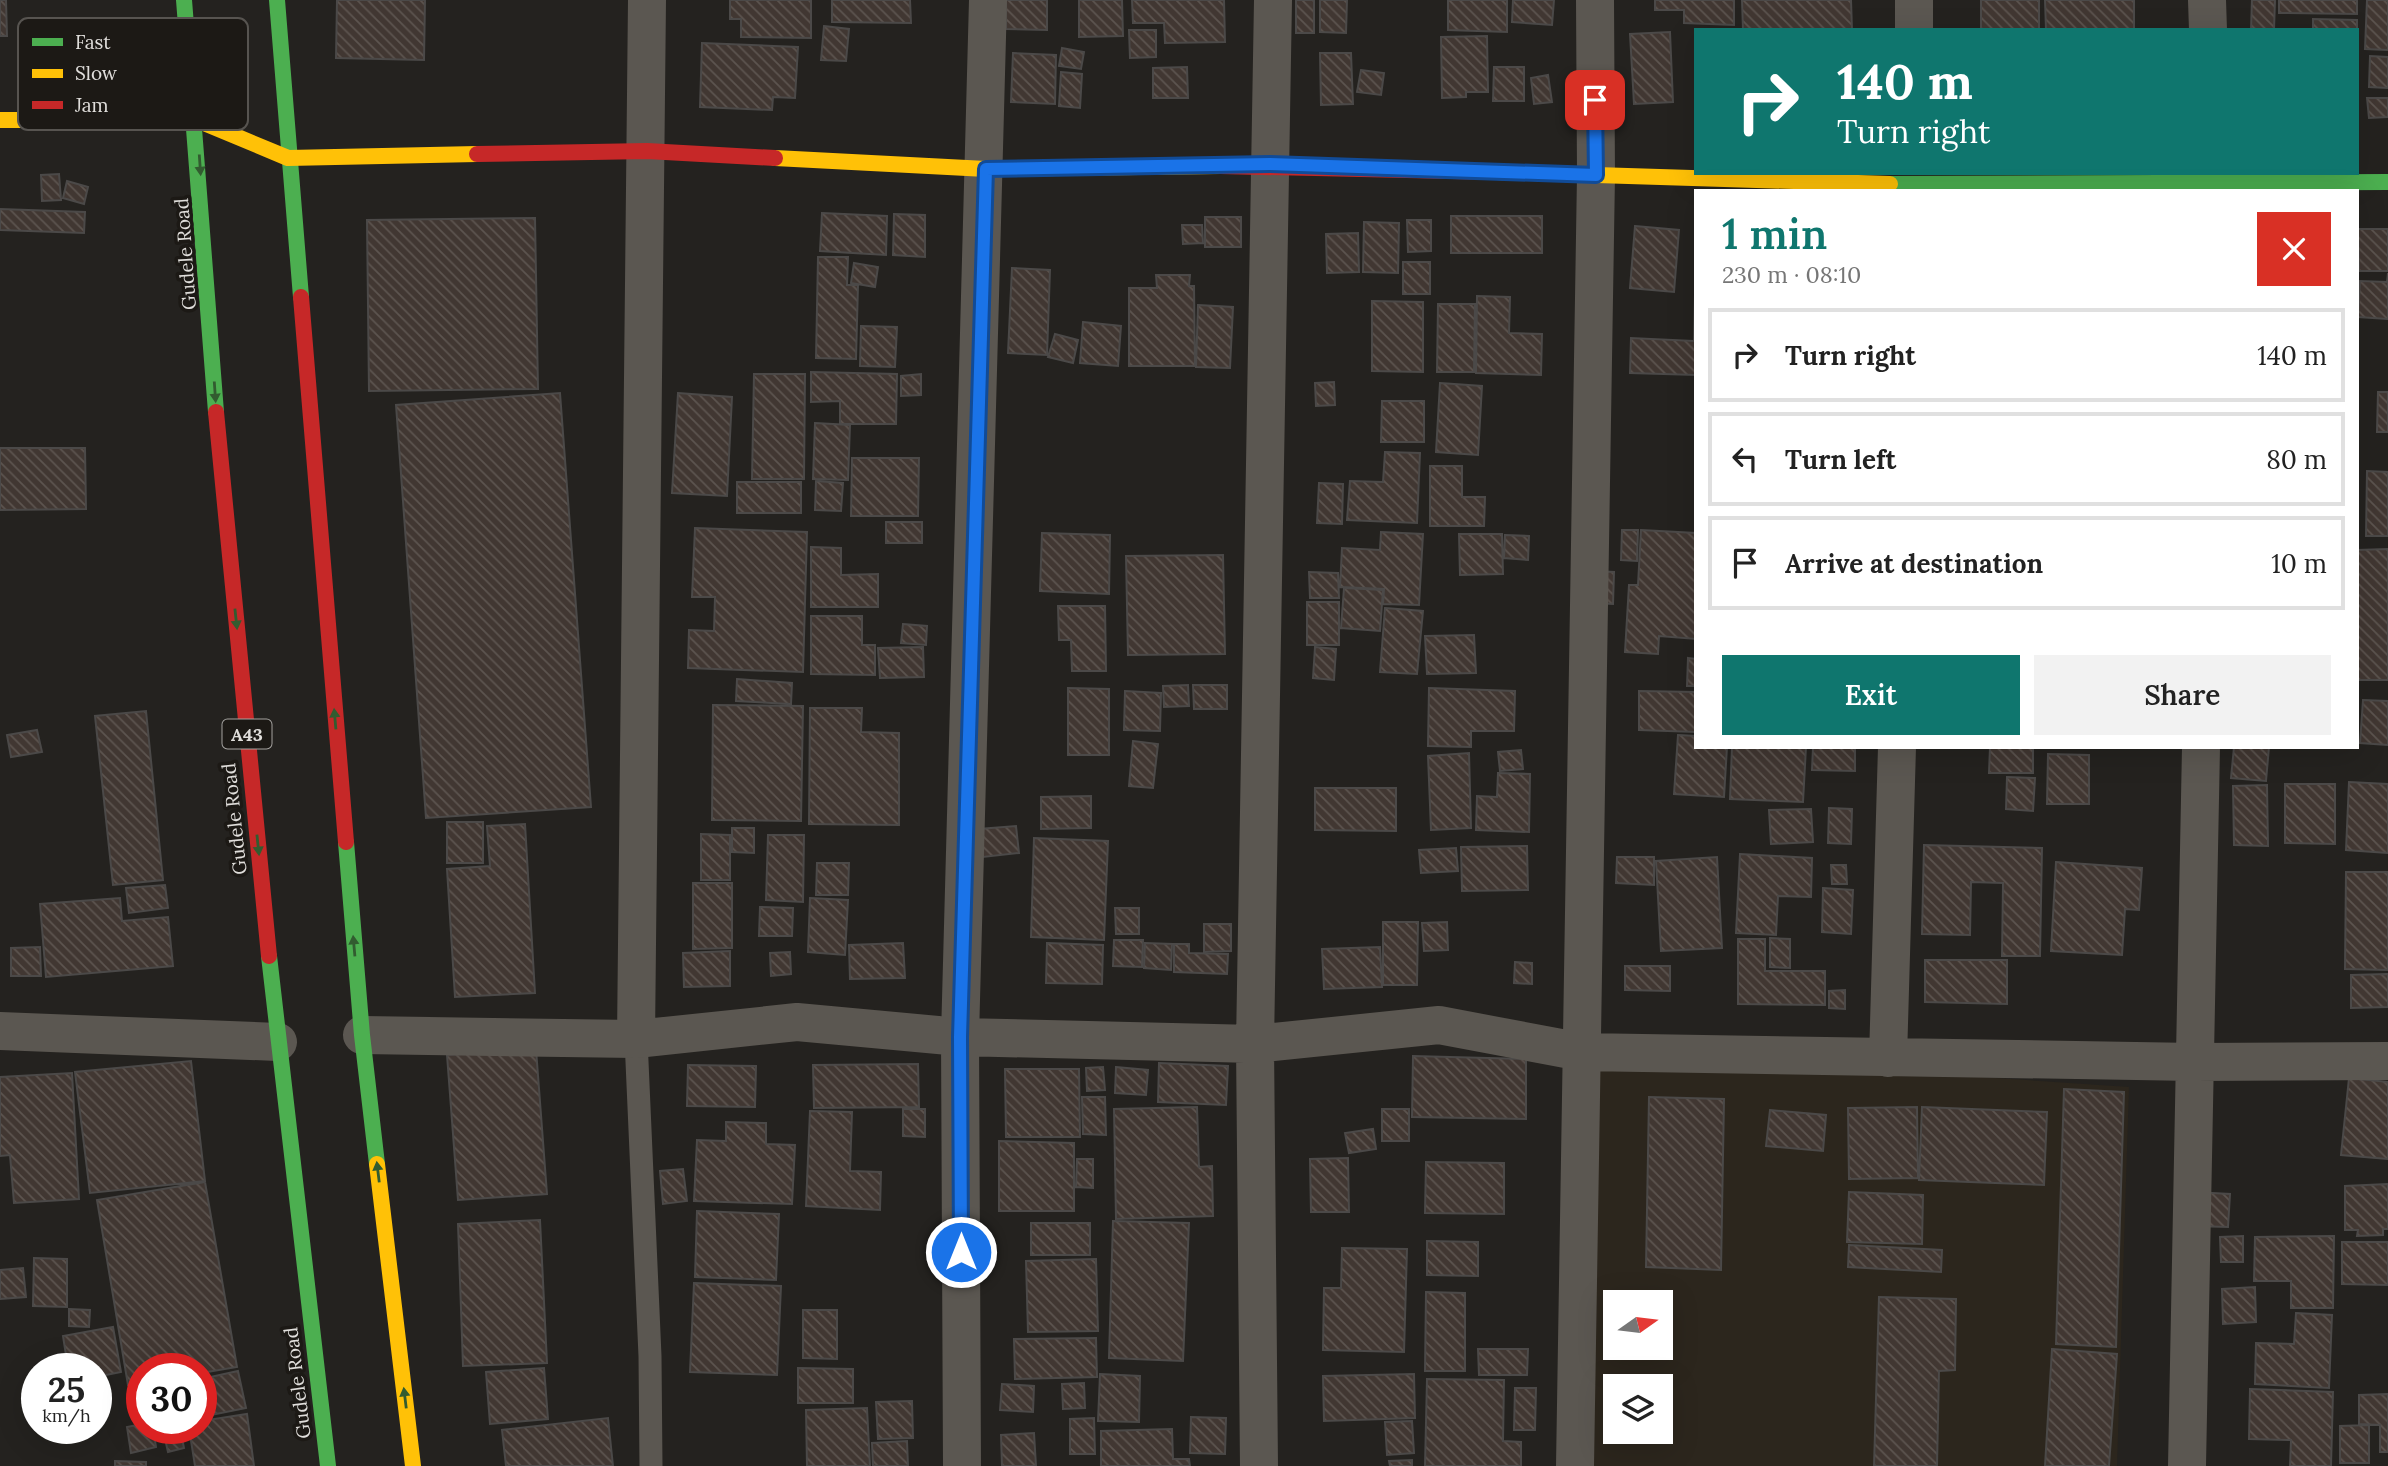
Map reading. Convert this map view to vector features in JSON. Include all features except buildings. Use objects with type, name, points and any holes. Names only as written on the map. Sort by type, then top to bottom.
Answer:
[{"type":"main road","name":"Gudele Road","points":[[184,0],[186,18]]},
{"type":"main road","points":[[277,0],[362,1035],[413,1466]]},
{"type":"main road","points":[[0,120],[18,120]]},
{"type":"main road","name":"Gudele Road","points":[[198,130],[219,456],[278,1042],[328,1466]]},
{"type":"main road","points":[[221,130],[288,158],[647,151],[986,169],[1270,164],[1911,183],[2388,182]]},
{"type":"street","points":[[636,1038],[647,0]]},
{"type":"street","points":[[962,1466],[960,1037],[986,169],[988,0]]},
{"type":"street","points":[[1259,1466],[1255,1044],[1273,0]]},
{"type":"street","points":[[1575,1466],[1596,175],[1595,0]]},
{"type":"street","points":[[1913,28],[1914,0]]},
{"type":"street","points":[[2207,0],[2208,28]]},
{"type":"street","points":[[1888,1058],[1896,749]]},
{"type":"street","points":[[2187,1466],[2201,749]]},
{"type":"street","points":[[362,1035],[636,1038],[797,1022],[960,1037],[1255,1044],[1439,1025],[1582,1052],[2195,1062],[2388,1061]]},
{"type":"street","points":[[0,1031],[278,1042]]},
{"type":"lane","points":[[636,1038],[650,1356],[651,1466]]},
{"type":"shaded area","points":[[1578,1050],[2129,1087],[2117,1466],[1569,1466]]},
{"type":"traffic: fast","points":[[184,0],[185,18]]},
{"type":"traffic: fast","points":[[277,0],[301,297]]},
{"type":"traffic: fast","points":[[194,130],[216,412]]},
{"type":"traffic: fast","points":[[1890,184],[2388,182]]},
{"type":"traffic: fast","points":[[346,842],[362,1035],[377,1164]]},
{"type":"traffic: fast","points":[[269,956],[328,1466]]},
{"type":"traffic: slow","points":[[0,120],[18,120]]},
{"type":"traffic: slow","points":[[221,130],[288,158],[477,154]]},
{"type":"traffic: slow","points":[[775,158],[986,169],[1220,166]]},
{"type":"traffic: slow","points":[[1497,172],[1890,184]]},
{"type":"traffic: slow","points":[[377,1164],[413,1466]]},
{"type":"traffic: jam","points":[[477,154],[647,151],[775,158]]},
{"type":"traffic: jam","points":[[1220,166],[1497,172]]},
{"type":"traffic: jam","points":[[301,297],[346,842]]},
{"type":"traffic: jam","points":[[216,412],[269,956]]},
{"type":"route","points":[[961,1252],[960,1037],[986,169],[1270,164],[1596,175],[1595,100]]}]
